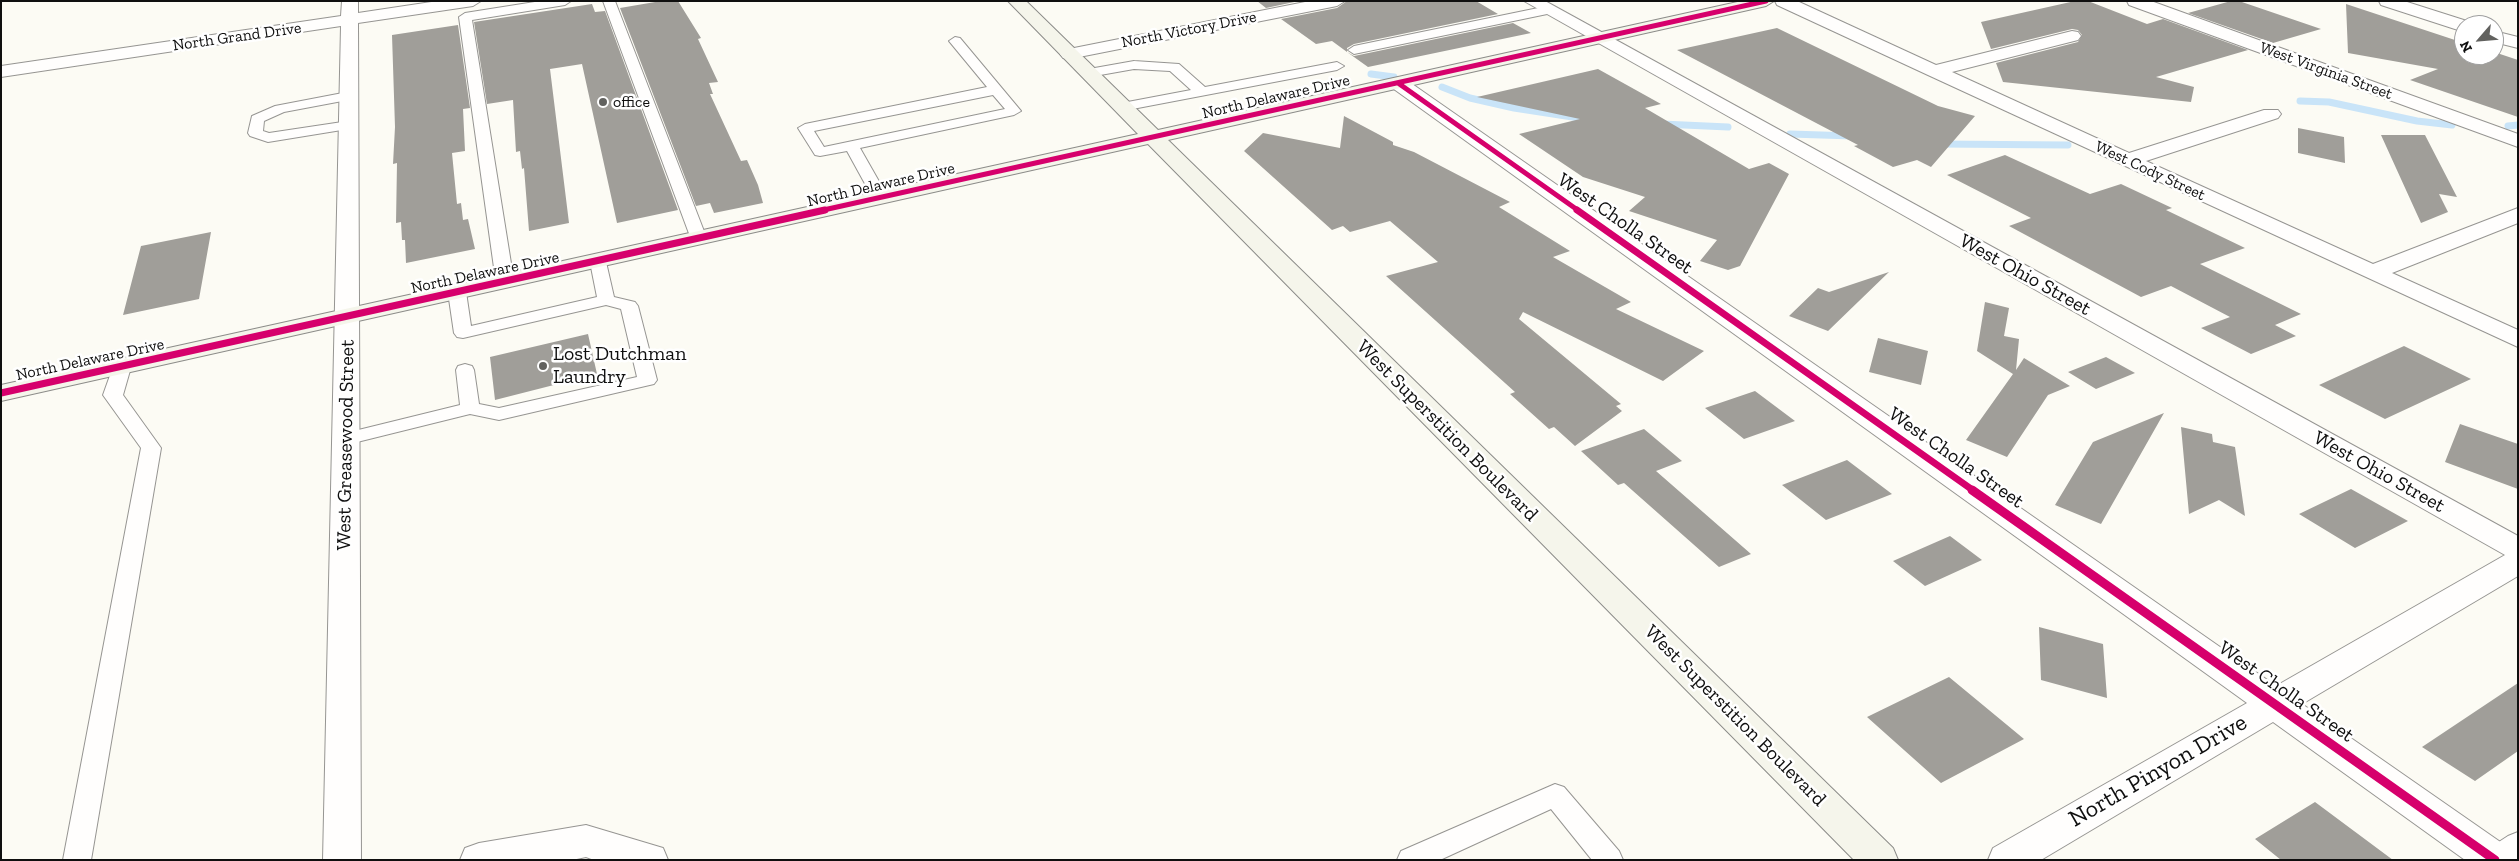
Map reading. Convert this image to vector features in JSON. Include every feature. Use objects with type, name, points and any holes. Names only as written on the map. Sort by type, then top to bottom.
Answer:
[{"type":"street","name":"North Grand Drive","points":[[1,72],[350,11],[473,1]]},
{"type":"street","name":"West Superstition Boulevard","points":[[1016,1],[1879,860]]},
{"type":"street","name":"North Victory Drive","points":[[1069,54],[1338,1]]},
{"type":"street","name":"North Delaware Drive","points":[[2,394],[1766,1]]},
{"type":"street","name":"West Cody Street","points":[[1783,1],[2518,340]]},
{"type":"street","name":"West Virginia Street","points":[[2135,1],[2518,141]]},
{"type":"street","points":[[2387,1],[2454,23]]},
{"type":"street","name":"West Ohio Street","points":[[1540,6],[2518,549]]},
{"type":"street","name":"West Greasewood Street","points":[[342,860],[350,11]]},
{"type":"street","points":[[1934,71],[2072,36]]},
{"type":"street","points":[[2504,39],[2518,43]]},
{"type":"street","name":"West Cholla Street","points":[[1398,83],[2495,860]]},
{"type":"street","points":[[2128,160],[2271,114]]},
{"type":"street","points":[[2372,273],[2518,215]]},
{"type":"street","name":"North Pinyon Drive","points":[[2006,860],[2518,562]]},
{"type":"street","points":[[478,860],[586,841],[649,860]]},
{"type":"lane","points":[[505,282],[465,17],[565,1]]},
{"type":"lane","points":[[609,1],[699,239]]},
{"type":"lane","points":[[1354,50],[1540,6]]},
{"type":"lane","points":[[955,41],[1014,111],[820,152],[805,128],[995,90]]},
{"type":"lane","points":[[1089,73],[1134,65],[1174,67],[1202,92]]},
{"type":"lane","points":[[1122,107],[1337,66]]},
{"type":"lane","points":[[348,96],[280,109],[258,119],[255,133],[268,138],[349,125]]},
{"type":"lane","points":[[852,146],[881,199]]},
{"type":"lane","points":[[598,262],[606,300]]},
{"type":"lane","points":[[345,439],[470,408],[499,414],[647,380],[629,306],[606,300],[463,333],[457,292]]},
{"type":"lane","points":[[77,860],[151,448],[113,395],[122,367]]},
{"type":"lane","points":[[465,370],[470,408]]},
{"type":"lane","points":[[1411,860],[1555,794],[1609,860]]},
{"type":"lane","points":[[2495,860],[2518,844]]},
{"type":"building","points":[[661,1],[678,1],[701,38],[698,39],[718,82],[709,83],[713,94],[710,94],[741,161],[747,160],[758,185],[763,203],[714,213],[710,203],[696,206],[620,8]]},
{"type":"building","points":[[1257,1],[1299,1],[1266,8]]},
{"type":"building","points":[[1347,1],[1476,1],[1498,14],[1354,44],[1347,48],[1347,52],[1332,41],[1316,44],[1281,19],[1337,8]]},
{"type":"building","points":[[2075,1],[2088,1],[2147,24],[2163,19],[2248,50],[2156,77],[2194,87],[2191,102],[2003,82],[1996,63],[2078,42],[2082,35],[2078,30],[2072,29],[1991,49],[1981,22]]},
{"type":"building","points":[[2231,1],[2239,1],[2321,29],[2273,43],[2188,13]]},
{"type":"building","points":[[592,4],[595,12],[605,11],[678,210],[617,223],[582,64],[550,69],[569,223],[529,231],[524,168],[522,169],[520,151],[516,152],[513,100],[487,104],[474,22]]},
{"type":"building","points":[[2346,4],[2454,40],[2454,65],[2504,65],[2504,55],[2518,60],[2518,117],[2410,80],[2438,69],[2348,53]]},
{"type":"building","points":[[1513,23],[1531,33],[1368,67],[1347,52],[1354,56]]},
{"type":"building","points":[[458,25],[470,108],[463,109],[465,151],[452,153],[457,204],[461,203],[463,220],[468,219],[475,249],[406,263],[405,240],[402,240],[401,222],[396,223],[397,163],[393,164],[395,127],[392,35]]},
{"type":"building","points":[[1777,28],[1938,106],[1975,116],[1931,167],[1917,160],[1893,167],[1854,146],[1858,145],[1677,50]]},
{"type":"building","points":[[1598,69],[1661,104],[1645,108],[1749,169],[1769,163],[1789,174],[1740,266],[1728,270],[1700,261],[1717,240],[1629,211],[1645,197],[1583,177],[1519,134],[1580,119],[1477,97]]},
{"type":"building","points":[[1344,116],[1393,142],[1393,145],[1414,152],[1510,202],[1499,207],[1570,251],[1553,257],[1631,302],[1616,309],[1704,351],[1663,381],[1523,312],[1519,319],[1621,404],[1616,406],[1622,411],[1575,446],[1554,427],[1549,429],[1510,394],[1515,392],[1386,276],[1438,262],[1390,221],[1350,232],[1343,226],[1332,230],[1244,151],[1263,133],[1340,148]]},
{"type":"building","points":[[2298,128],[2344,137],[2345,163],[2298,153]]},
{"type":"building","points":[[2381,135],[2425,135],[2457,197],[2439,194],[2448,212],[2421,223]]},
{"type":"building","points":[[2005,155],[2090,194],[2121,184],[2172,208],[2166,210],[2245,248],[2200,264],[2301,314],[2275,325],[2296,336],[2251,354],[2201,328],[2230,317],[2171,286],[2141,297],[2009,226],[2031,218],[1947,175]]},
{"type":"building","points":[[211,232],[199,299],[123,315],[141,246]]},
{"type":"building","points":[[1889,272],[1828,331],[1789,316],[1818,288],[1829,292]]},
{"type":"building","points":[[1985,302],[2009,308],[2004,336],[2019,339],[2016,370],[2024,358],[2070,386],[2048,395],[2007,457],[1966,440],[2013,374],[1977,351]]},
{"type":"building","name":"Lost Dutchman Laundry","points":[[588,334],[597,374],[495,400],[490,357]]},
{"type":"building","points":[[1878,338],[1928,351],[1921,385],[1869,372]]},
{"type":"building","points":[[2404,346],[2471,379],[2385,419],[2319,385]]},
{"type":"building","points":[[2106,357],[2135,373],[2096,389],[2068,372]]},
{"type":"building","points":[[1755,391],[1795,421],[1744,439],[1705,408]]},
{"type":"building","points":[[2164,413],[2101,524],[2055,505],[2093,442]]},
{"type":"building","points":[[2460,424],[2518,444],[2518,489],[2445,462]]},
{"type":"building","points":[[2181,427],[2212,434],[2213,442],[2235,447],[2245,516],[2219,500],[2189,514]]},
{"type":"building","points":[[1644,429],[1682,461],[1656,471],[1751,554],[1719,567],[1624,483],[1618,485],[1581,451]]},
{"type":"building","points":[[1847,460],[1892,494],[1826,520],[1782,485]]},
{"type":"building","points":[[2351,489],[2408,521],[2355,548],[2299,514]]},
{"type":"building","points":[[1950,536],[1982,560],[1925,586],[1893,561]]},
{"type":"building","points":[[2039,627],[2103,644],[2107,698],[2041,680]]},
{"type":"building","points":[[1949,677],[2024,739],[1941,783],[1867,717]]},
{"type":"building","points":[[2518,683],[2518,751],[2475,781],[2422,747]]},
{"type":"building","points":[[2315,802],[2393,860],[2281,860],[2255,839]]},
{"type":"waterway","points":[[1371,74],[1394,77]]},
{"type":"waterway","points":[[1442,87],[1470,98],[1514,108],[1592,120]]},
{"type":"waterway","points":[[2300,101],[2329,102],[2417,121],[2452,125]]},
{"type":"waterway","points":[[1662,124],[1728,127]]},
{"type":"waterway","points":[[2508,126],[2518,125]]},
{"type":"waterway","points":[[1790,134],[1853,136]]},
{"type":"waterway","points":[[1937,144],[2068,145]]},
{"type":"cycle path","points":[[1,393],[1766,1]]},
{"type":"cycle path","points":[[1398,83],[2495,860]]},
{"type":"place","name":"office","points":[[603,102]]},
{"type":"place","name":"Lost Dutchman Laundry","points":[[543,366]]}]
